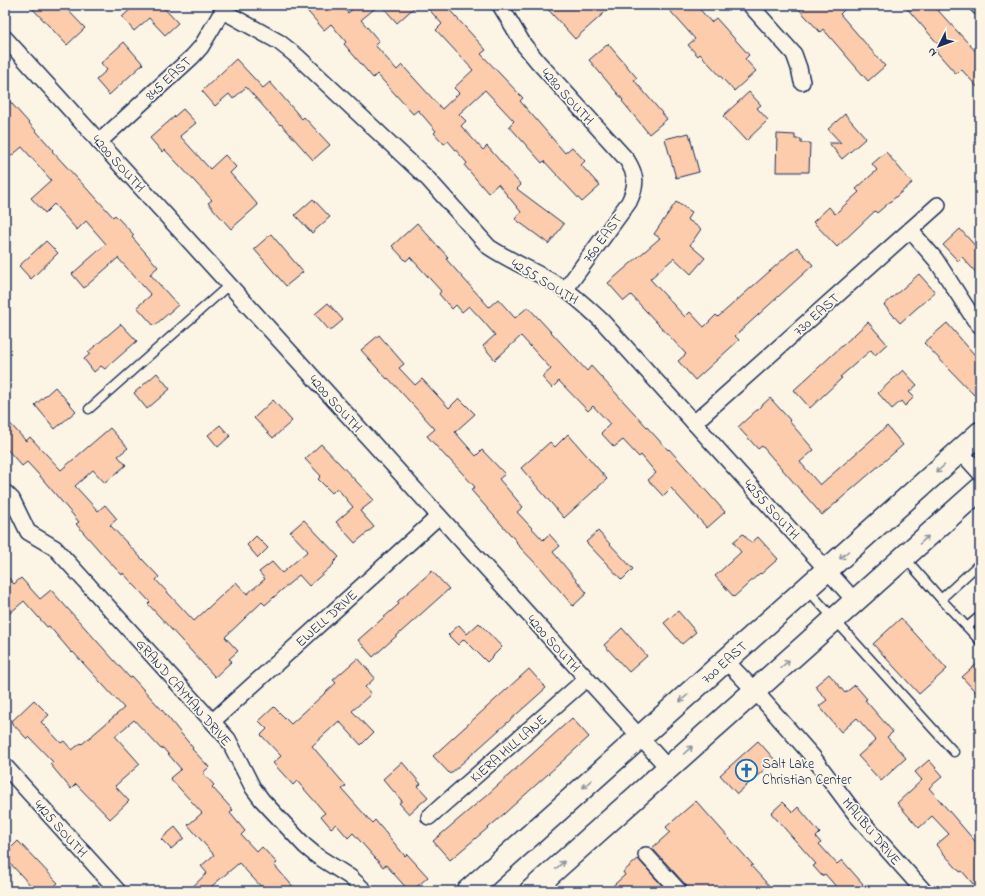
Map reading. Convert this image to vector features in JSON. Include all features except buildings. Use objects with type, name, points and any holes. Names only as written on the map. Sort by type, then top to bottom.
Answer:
[{"type":"main road","name":"700 EAST","points":[[468,891],[980,433]]},
{"type":"main road","points":[[531,891],[980,489]]},
{"type":"street","name":"4280 SOUTH","points":[[500,5],[524,45],[627,160],[634,171],[635,185]]},
{"type":"street","points":[[750,5],[794,54],[800,68],[802,82]]},
{"type":"street","points":[[977,5],[980,8]]},
{"type":"street","name":"845 EAST","points":[[99,142],[192,57],[201,47],[225,8]]},
{"type":"street","name":"4255 SOUTH","points":[[225,8],[279,42],[298,56],[428,179],[489,247],[501,255],[544,277],[583,303],[602,322],[855,601]]},
{"type":"street","name":"4200 SOUTH","points":[[5,38],[668,768]]},
{"type":"street","name":"760 EAST","points":[[565,290],[629,202],[635,185]]},
{"type":"street","name":"730 EAST","points":[[694,423],[938,205]]},
{"type":"street","points":[[910,230],[936,260],[980,326]]},
{"type":"street","points":[[960,451],[980,473]]},
{"type":"street","name":"GRAND CAYMAN DRIVE","points":[[5,492],[12,499],[28,532],[55,548],[228,739],[253,788],[262,800],[305,846],[317,856],[350,877],[365,891]]},
{"type":"street","name":"EWELL DRIVE","points":[[212,720],[439,516]]},
{"type":"street","name":"MALIBU DRIVE","points":[[726,661],[755,691],[813,757],[857,816],[924,891]]},
{"type":"street","name":"KIERA HILL LANE","points":[[429,817],[586,679]]},
{"type":"street","name":"4125 SOUTH","points":[[5,766],[118,891]]},
{"type":"street","points":[[646,855],[679,891]]},
{"type":"lane","points":[[89,409],[229,285]]},
{"type":"lane","points":[[904,557],[980,641]]},
{"type":"lane","points":[[942,599],[980,563]]},
{"type":"lane","points":[[806,589],[954,752]]},
{"type":"lane","points":[[967,627],[980,616]]},
{"type":"place","name":"Salt Lake Christian Center","points":[[746,771]]}]
